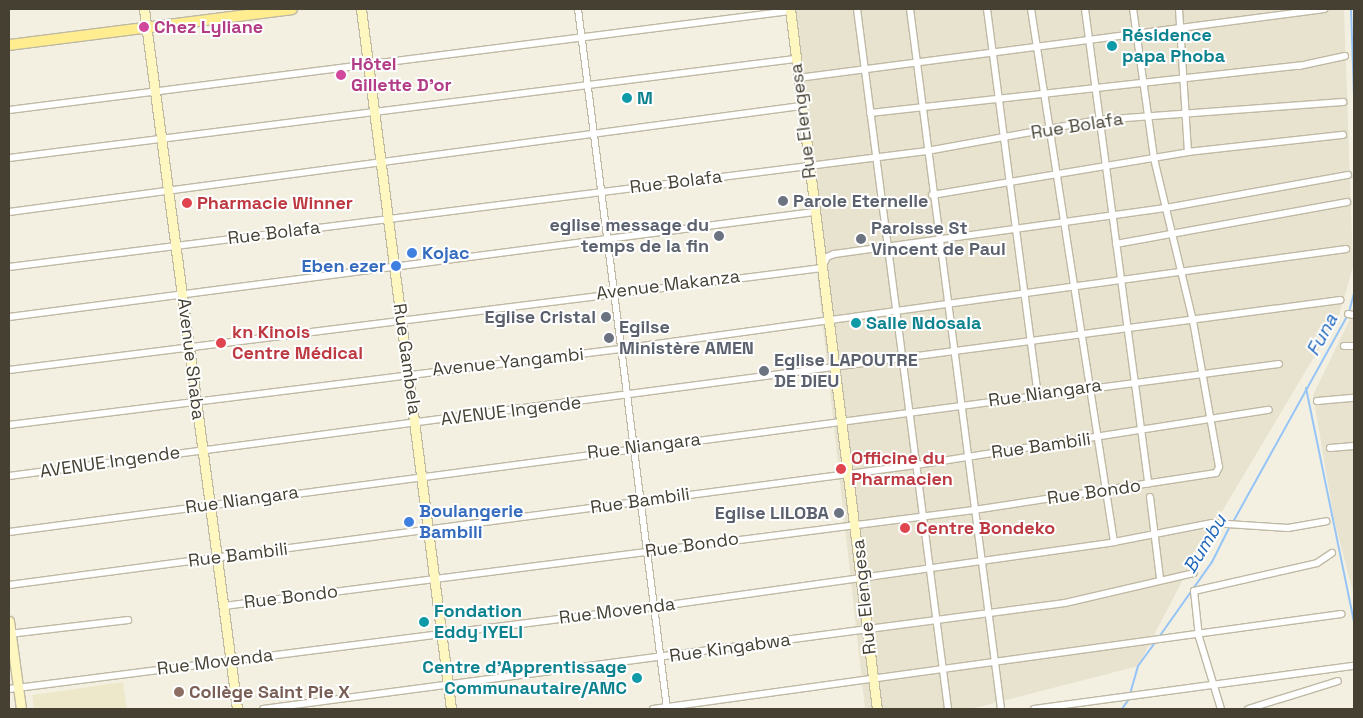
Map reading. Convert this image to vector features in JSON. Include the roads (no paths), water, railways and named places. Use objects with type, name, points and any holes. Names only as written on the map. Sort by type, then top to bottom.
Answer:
[{"type":"main road","points":[[9,45],[292,9]]},
{"type":"street","name":"Avenue Shaba","points":[[144,9],[191,348],[236,709]]},
{"type":"street","name":"Rue Gambela","points":[[361,9],[376,111],[408,374],[416,422],[451,709]]},
{"type":"street","points":[[578,9],[605,240],[662,658],[667,708]]},
{"type":"street","points":[[857,9],[886,247],[948,709]]},
{"type":"street","points":[[910,9],[952,351],[1001,709]]},
{"type":"street","points":[[987,9],[1018,229],[1038,394]]},
{"type":"street","points":[[1032,9],[1062,221],[1114,542]]},
{"type":"street","points":[[1085,9],[1090,38],[1098,120],[1148,484]]},
{"type":"street","points":[[1133,9],[1154,158],[1180,274],[1193,321],[1212,420]]},
{"type":"street","points":[[1179,9],[1188,152]]},
{"type":"street","points":[[798,78],[1090,38],[1325,9]]},
{"type":"street","points":[[9,110],[368,61],[582,37],[790,10]]},
{"type":"street","name":"Rue Elengesa","points":[[790,10],[814,212],[856,522],[877,709]]},
{"type":"street","points":[[870,113],[1000,99],[1044,90],[1300,66],[1345,56]]},
{"type":"street","points":[[9,158],[162,137],[796,59]]},
{"type":"street","name":"Rue Bolafa","points":[[9,267],[928,151],[1098,120],[1184,112],[1343,102]]},
{"type":"street","points":[[9,212],[592,136],[801,106]]},
{"type":"street","points":[[932,194],[1188,152],[1344,135]]},
{"type":"street","points":[[822,268],[826,257],[834,254],[1166,208],[1348,175]]},
{"type":"street","points":[[1116,244],[1172,236],[1347,202]]},
{"type":"street","points":[[9,318],[814,212]]},
{"type":"street","name":"Avenue Yangambi","points":[[9,425],[197,400],[620,349],[828,318],[1180,274],[1346,249]]},
{"type":"street","name":"Avenue Makanza","points":[[9,370],[191,348],[612,291],[822,268]]},
{"type":"street","name":"AVENUE Ingende","points":[[9,476],[416,422],[626,397],[952,351],[1128,330],[1340,300]]},
{"type":"street","points":[[1344,346],[1354,346]]},
{"type":"street","name":"Rue Niangara","points":[[9,532],[422,475],[1089,387],[1279,364]]},
{"type":"street","points":[[1317,401],[1354,398]]},
{"type":"street","name":"Rue Bambili","points":[[9,585],[916,465],[1270,410]]},
{"type":"street","name":"Rue Bondo","points":[[224,606],[856,522],[974,510],[1148,484],[1219,471],[1212,420]]},
{"type":"street","points":[[1330,448],[1354,446]]},
{"type":"street","points":[[1150,497],[1160,579]]},
{"type":"street","name":"Rue Movenda","points":[[13,688],[442,631],[654,607],[929,565],[982,560],[1114,542],[1223,524],[1288,528],[1326,521]]},
{"type":"street","points":[[1221,709],[1199,636],[1192,596],[1196,589],[1311,564],[1332,553]]},
{"type":"street","name":"Rue Kingabwa","points":[[264,709],[662,658],[1085,600],[1160,579],[1194,573]]},
{"type":"street","points":[[653,709],[873,682],[943,669],[996,664],[1152,639],[1199,636],[1341,614]]},
{"type":"street","points":[[10,634],[128,620]]},
{"type":"street","points":[[9,621],[13,688],[21,709]]},
{"type":"street","points":[[1034,709],[1130,694],[1354,666]]},
{"type":"street","points":[[1248,709],[1338,681]]},
{"type":"waterway","name":"Funa","points":[[1351,9],[1354,93]]},
{"type":"waterway","name":"Funa","points":[[1349,312],[1354,293]]},
{"type":"waterway","name":"Bumbu","points":[[1233,522],[1347,316]]},
{"type":"waterway","points":[[1306,388],[1354,621]]},
{"type":"waterway","name":"Bumbu","points":[[1159,637],[1212,562],[1230,526]]},
{"type":"waterway","name":"Bumbu","points":[[1130,694],[1138,666],[1156,641]]},
{"type":"waterway","name":"Bumbu","points":[[1122,709],[1129,699]]},
{"type":"place","name":"Chez Lyliane","points":[[144,27]]},
{"type":"place","name":"Résidence papa Phoba","points":[[1112,46]]},
{"type":"place","name":"Hôtel Gillette D'or","points":[[341,75]]},
{"type":"place","name":"M","points":[[627,98]]},
{"type":"place","name":"Parole Eternelle","points":[[783,201]]},
{"type":"place","name":"Pharmacie Winner","points":[[187,203]]},
{"type":"place","name":"eglise message du temps de la fin","points":[[719,236]]},
{"type":"place","name":"Paroisse St Vincent de Paul","points":[[861,239]]},
{"type":"place","name":"Kojac","points":[[412,253]]},
{"type":"place","name":"Eben ezer","points":[[396,266]]},
{"type":"place","name":"Eglise Cristal","points":[[606,317]]},
{"type":"place","name":"Salle Ndosala","points":[[856,323]]},
{"type":"place","name":"Egilse Ministère AMEN","points":[[609,338]]},
{"type":"place","name":"kn Kinois Centre Médical","points":[[221,343]]},
{"type":"place","name":"Eglise LAPOUTRE DE DIEU","points":[[764,371]]},
{"type":"place","name":"Officine du Pharmacien","points":[[841,469]]},
{"type":"place","name":"Eglise LILOBA","points":[[839,513]]},
{"type":"place","name":"Boulangerie Bambili","points":[[409,522]]},
{"type":"place","name":"Centre Bondeko","points":[[905,528]]},
{"type":"place","name":"Fondation Eddy IYELI","points":[[424,622]]},
{"type":"place","name":"Centre d'Apprentissage Communautaire/AMC","points":[[637,678]]},
{"type":"place","name":"Collège Saint Pie X","points":[[179,692]]}]
